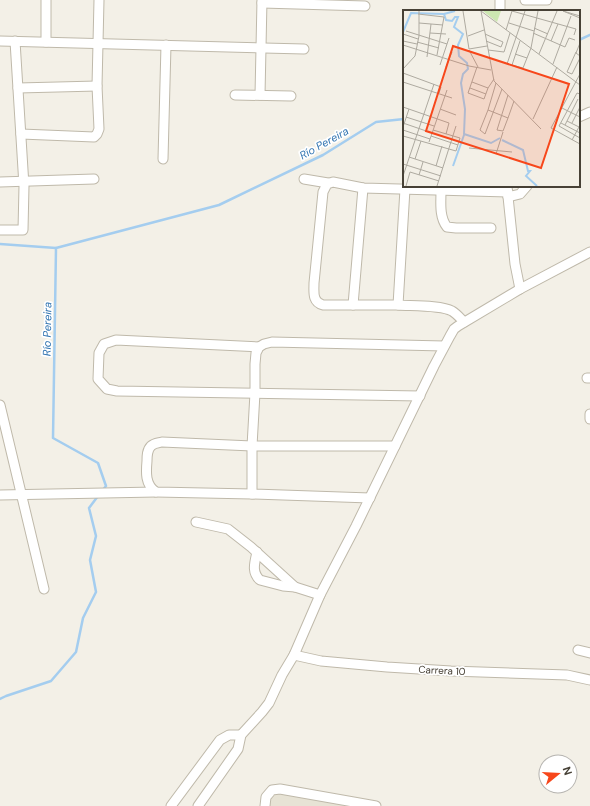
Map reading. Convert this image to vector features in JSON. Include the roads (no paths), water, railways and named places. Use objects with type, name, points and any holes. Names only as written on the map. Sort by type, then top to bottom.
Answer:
[{"type":"street","points":[[46,0],[46,42]]},
{"type":"street","points":[[21,134],[94,137],[97,134],[99,129],[98,0]]},
{"type":"street","points":[[525,0],[547,0]]},
{"type":"street","points":[[260,96],[262,2],[310,2],[365,6]]},
{"type":"street","points":[[0,41],[304,49]]},
{"type":"street","points":[[0,230],[23,230],[24,181],[15,41]]},
{"type":"street","points":[[163,158],[166,45]]},
{"type":"street","points":[[18,88],[98,86]]},
{"type":"street","points":[[235,95],[291,96]]},
{"type":"street","points":[[580,117],[590,112]]},
{"type":"street","points":[[0,182],[94,179]]},
{"type":"street","points":[[304,180],[328,183],[333,182],[363,188],[441,191],[496,191],[520,194],[526,187]]},
{"type":"street","points":[[328,183],[323,192],[314,283],[314,296],[317,302],[321,305],[398,305],[442,308],[447,309],[464,322]]},
{"type":"street","points":[[353,305],[363,188]]},
{"type":"street","points":[[398,305],[405,189]]},
{"type":"street","points":[[441,191],[442,214],[443,220],[447,227],[491,228]]},
{"type":"street","points":[[507,192],[515,264],[520,289]]},
{"type":"street","points":[[198,806],[238,748],[240,735],[249,727],[269,702],[282,675],[294,656],[320,595],[370,498],[444,346],[454,329],[520,289],[590,252]]},
{"type":"street","points":[[259,347],[116,340],[104,344],[99,353],[98,379],[107,389],[117,391],[420,396]]},
{"type":"street","points":[[252,494],[255,364],[256,353],[259,347],[272,342],[444,346]]},
{"type":"street","points":[[0,405],[44,589]]},
{"type":"street","points":[[590,414],[590,419]]},
{"type":"street","points":[[156,492],[149,485],[146,475],[147,454],[154,443],[169,442],[252,446],[395,446]]},
{"type":"street","points":[[0,494],[156,492],[370,498]]},
{"type":"street","points":[[196,522],[228,529],[257,552],[294,587]]},
{"type":"street","points":[[257,552],[254,570],[257,578],[320,595]]},
{"type":"street","points":[[578,650],[590,653]]},
{"type":"street","name":"Carrera 10","points":[[294,656],[387,667],[567,675],[590,680]]},
{"type":"street","points":[[171,806],[220,740],[229,735],[240,735]]},
{"type":"street","points":[[265,806],[266,797],[272,790],[280,789],[376,806]]},
{"type":"waterway","name":"Río Pereira","points":[[580,40],[590,35]]},
{"type":"waterway","name":"Río Pereira","points":[[102,491],[106,486],[98,463],[53,438],[56,248],[219,205],[323,155],[376,122],[403,119]]},
{"type":"waterway","points":[[0,244],[56,248]]},
{"type":"waterway","name":"Río Pereira","points":[[0,699],[51,681],[76,652],[83,618],[96,592],[90,560],[96,536],[89,508],[98,496]]}]
